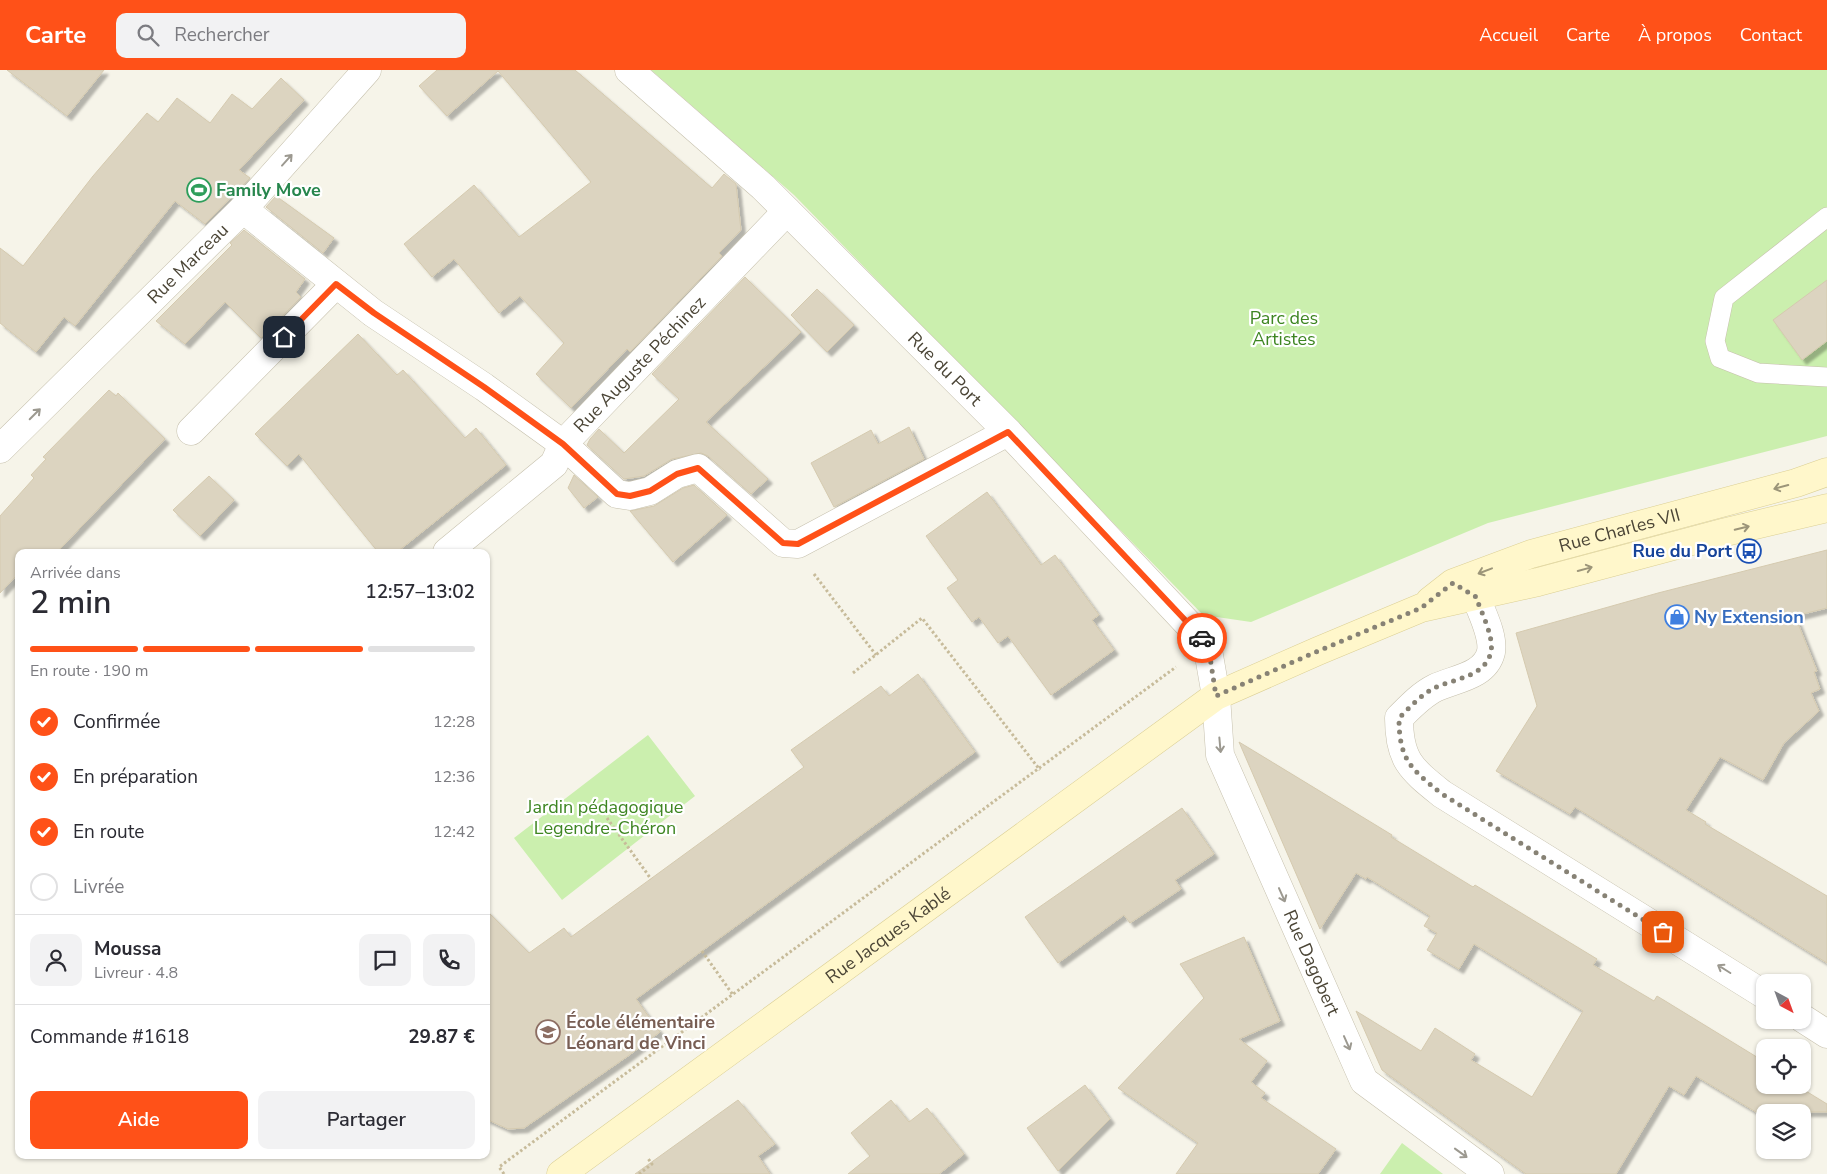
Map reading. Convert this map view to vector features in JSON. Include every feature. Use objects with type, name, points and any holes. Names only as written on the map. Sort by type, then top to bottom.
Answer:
[{"type":"main road","name":"Rue Charles VII","points":[[1216,696],[1464,590],[1531,554],[1796,483],[1827,472]]},
{"type":"main road","name":"Rue Charles VII","points":[[1464,590],[1827,508]]},
{"type":"main road","name":"Rue Jacques Kablé","points":[[566,1173],[1216,696]]},
{"type":"street","name":"Rue Marceau","points":[[0,448],[243,209],[367,70]]},
{"type":"street","name":"Rue du Port","points":[[629,70],[763,187],[1008,432],[1208,644],[1216,696]]},
{"type":"street","points":[[243,209],[374,313],[484,387],[563,444],[617,494],[630,496],[650,491],[677,474],[698,468],[783,543],[798,544],[1008,432]]},
{"type":"street","name":"Rue Auguste Péchinez","points":[[451,549],[554,464],[563,444],[787,211]]},
{"type":"street","points":[[191,432],[336,284]]},
{"type":"street","points":[[1464,590],[1491,640],[1491,652],[1480,668],[1468,676],[1435,688],[1419,698],[1399,718],[1401,747],[1406,760],[1420,777],[1442,794],[1756,989]]},
{"type":"street","name":"Rue Dagobert","points":[[1216,696],[1220,755],[1364,1081],[1490,1174]]},
{"type":"street","points":[[1811,1024],[1827,1034]]},
{"type":"lane","points":[[1827,216],[1724,298],[1715,341],[1720,358],[1758,373],[1827,377]]},
{"type":"path","points":[[790,544],[876,655]]},
{"type":"path","points":[[853,673],[922,618],[1040,770]]},
{"type":"path","points":[[504,1174],[499,1167],[1040,770],[1181,663]]},
{"type":"path","points":[[607,818],[651,879]]},
{"type":"path","points":[[702,952],[733,995]]},
{"type":"path","points":[[639,1174],[652,1164],[646,1157]]},
{"type":"green space","name":"Parc des Artistes","points":[[651,70],[1827,70],[1827,436],[1488,523],[1251,622],[1203,615],[794,195]]},
{"type":"green space","name":"Jardin pédagogique Legendre-Chéron","points":[[648,735],[695,796],[562,900],[514,838]]},
{"type":"green space","points":[[1402,1143],[1443,1174],[1380,1174]]},
{"type":"building","points":[[7,70],[104,70],[67,116]]},
{"type":"building","points":[[437,70],[575,70],[712,188],[724,174],[736,184],[741,230],[719,253],[722,256],[630,352],[627,349],[571,408],[536,374],[564,343],[520,296],[499,313],[454,259],[432,277],[404,244],[474,185],[519,237],[591,182],[498,71],[447,116],[419,86]]},
{"type":"building","points":[[281,78],[304,100],[239,170],[250,178],[205,224],[175,201],[75,326],[64,317],[36,352],[0,323],[0,248],[23,266],[93,176],[147,113],[158,122],[177,98],[210,123],[232,94],[252,109]]},
{"type":"building","points":[[276,196],[334,238],[323,253],[266,207]]},
{"type":"building","points":[[244,230],[305,279],[296,292],[301,297],[261,338],[225,302],[185,344],[156,321],[232,245],[230,243]]},
{"type":"building","points":[[745,277],[801,332],[706,422],[768,479],[751,494],[708,456],[701,453],[672,459],[644,476],[624,479],[587,445],[590,439],[599,429],[624,453],[679,399],[652,374]]},
{"type":"building","points":[[1827,280],[1827,341],[1802,360],[1773,320]]},
{"type":"building","points":[[817,289],[854,325],[827,352],[791,315]]},
{"type":"building","points":[[358,334],[397,375],[403,370],[465,438],[476,428],[506,465],[401,549],[376,549],[299,454],[287,466],[255,434]]},
{"type":"building","points":[[109,390],[116,396],[118,393],[165,439],[60,549],[15,549],[15,577],[0,593],[0,516],[34,478],[31,475],[46,459],[43,457]]},
{"type":"building","points":[[909,427],[924,459],[834,507],[811,463],[871,430],[878,444]]},
{"type":"building","points":[[574,475],[598,497],[584,508],[568,488]]},
{"type":"building","points":[[209,476],[234,500],[200,536],[173,510]]},
{"type":"building","points":[[694,485],[727,515],[673,562],[630,511],[654,506],[683,488]]},
{"type":"building","points":[[987,492],[1041,565],[1055,555],[1099,615],[1092,620],[1114,650],[1051,695],[1008,636],[998,643],[979,617],[972,622],[947,588],[958,580],[926,536]]},
{"type":"building","points":[[1827,550],[1827,608],[1795,616],[1817,671],[1814,672],[1820,689],[1811,693],[1819,711],[1784,743],[1763,780],[1720,757],[1686,810],[1706,822],[1705,824],[1827,896],[1827,963],[1575,807],[1570,814],[1496,771],[1537,706],[1516,633],[1658,593]]},
{"type":"building","points":[[918,674],[975,752],[636,999],[660,1032],[524,1128],[508,1129],[490,1121],[490,914],[529,953],[564,928],[571,937],[804,767],[791,750],[881,686],[889,696]]},
{"type":"building","points":[[1239,742],[1392,835],[1391,837],[1473,887],[1475,885],[1597,959],[1593,965],[1654,1001],[1657,996],[1756,1057],[1756,1094],[1811,1094],[1827,1104],[1827,1112],[1811,1112],[1811,1104],[1756,1104],[1756,1112],[1696,1076],[1684,1095],[1669,1086],[1616,1174],[1526,1174],[1382,1070],[1356,1011],[1421,1051],[1435,1028],[1475,1054],[1471,1060],[1532,1097],[1583,1011],[1474,944],[1459,969],[1427,950],[1437,933],[1424,926],[1430,916],[1367,877],[1366,879],[1356,873],[1320,929]]},
{"type":"building","points":[[1182,808],[1214,854],[1175,880],[1181,889],[1130,923],[1124,915],[1058,963],[1025,917]]},
{"type":"building","points":[[1244,937],[1280,1021],[1239,1039],[1267,1061],[1251,1082],[1265,1093],[1261,1098],[1336,1149],[1318,1174],[1176,1174],[1198,1143],[1118,1088],[1204,998],[1180,964]]},
{"type":"building","points":[[1085,1085],[1110,1119],[1058,1171],[1027,1128]]},
{"type":"building","points":[[738,1100],[775,1144],[758,1156],[770,1174],[635,1174]]},
{"type":"building","points":[[891,1100],[909,1122],[927,1108],[964,1154],[939,1174],[848,1174],[870,1156],[851,1133]]},
{"type":"way so far","points":[[1202,638],[1208,644],[1216,696],[1421,608],[1453,583],[1476,597],[1491,640],[1491,652],[1487,661],[1480,668],[1468,676],[1435,688],[1419,698],[1399,718],[1401,747],[1406,760],[1420,777],[1442,794],[1663,932]]},
{"type":"place","name":"Family Move","points":[[199,190]]},
{"type":"place","name":"Rue du Port","points":[[1749,551]]},
{"type":"place","name":"Ny Extension","points":[[1677,617]]},
{"type":"place","name":"École élémentaire Léonard de Vinci","points":[[548,1032]]},
{"type":"route","points":[[284,337],[336,284],[374,313],[484,387],[563,444],[617,494],[630,496],[650,491],[677,474],[698,468],[783,543],[798,544],[1008,432],[1202,638]]}]
